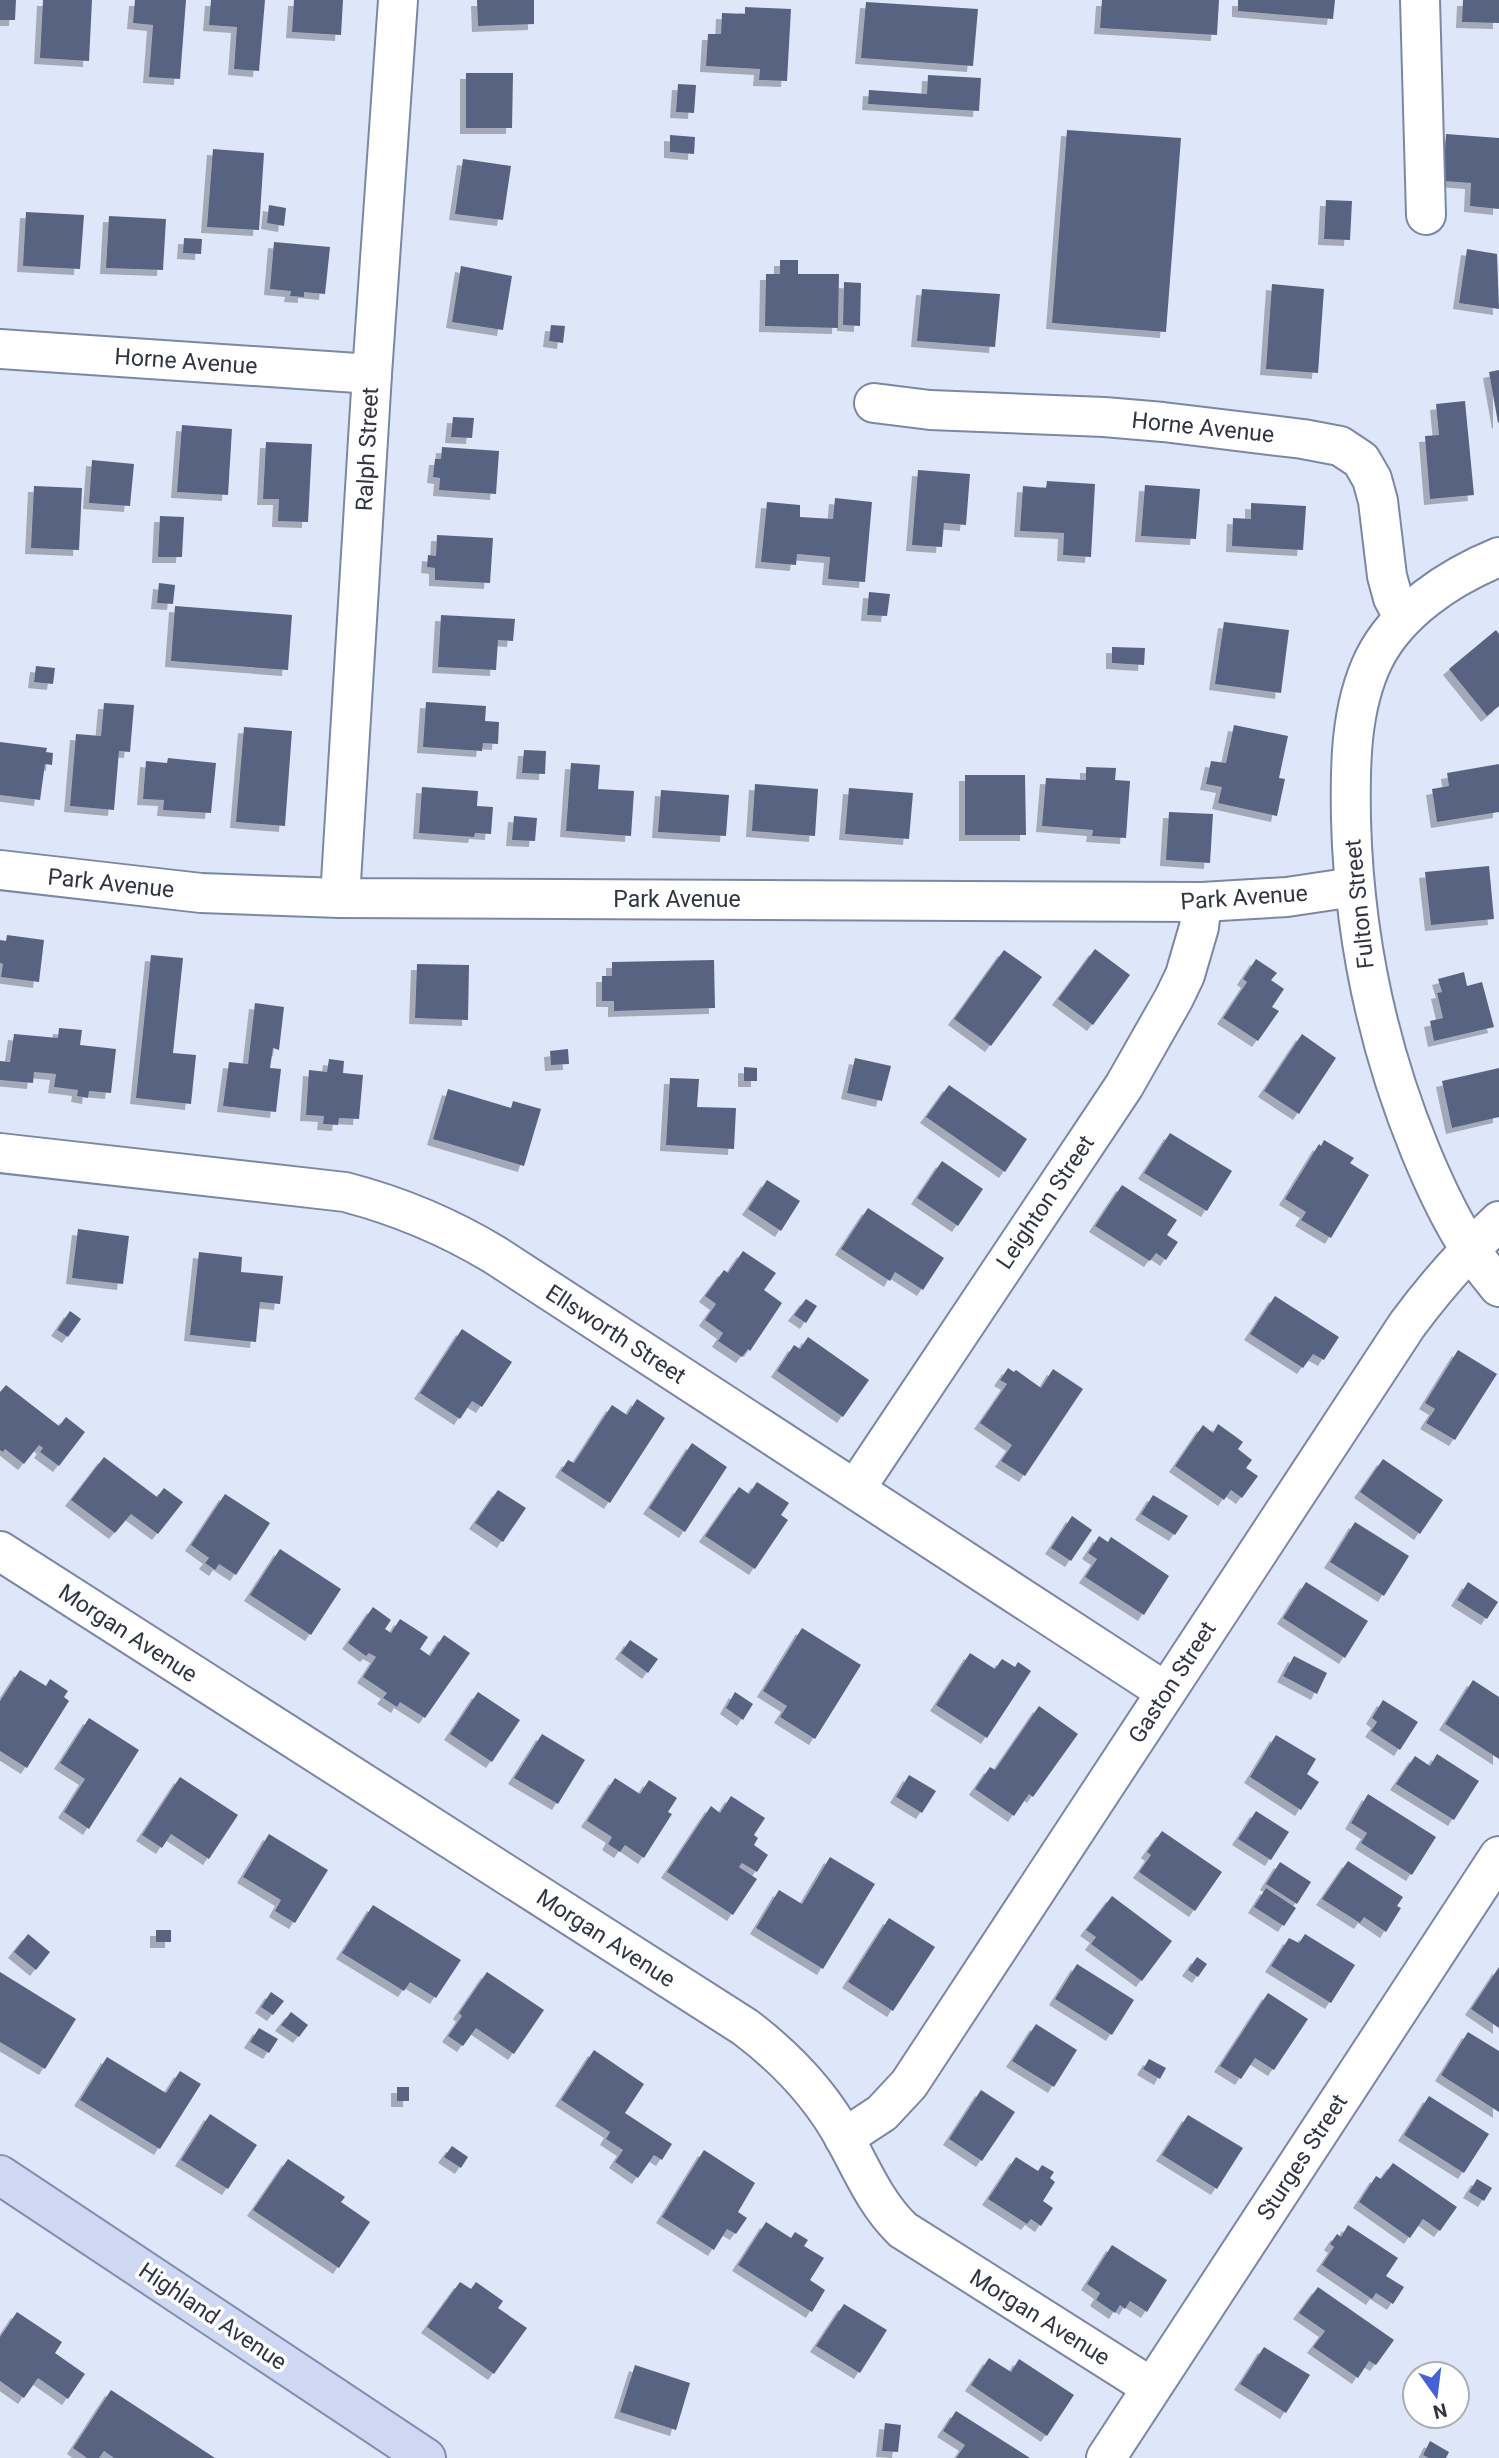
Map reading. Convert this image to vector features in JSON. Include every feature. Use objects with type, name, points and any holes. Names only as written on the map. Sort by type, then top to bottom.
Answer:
[{"type":"main road","name":"Highland Avenue","points":[[0,2175],[426,2458]]},
{"type":"street","name":"Ralph Street","points":[[340,898],[398,0]]},
{"type":"street","points":[[1420,0],[1426,215]]},
{"type":"street","name":"Horne Avenue","points":[[0,349],[372,374]]},
{"type":"street","name":"Horne Avenue","points":[[874,403],[930,410],[1163,422],[1340,446],[1361,460],[1372,479],[1378,501],[1387,576],[1403,617]]},
{"type":"street","name":"Fulton Street","points":[[1499,557],[1463,575],[1403,617],[1375,658],[1357,713],[1350,767],[1354,887],[1369,986],[1390,1069],[1429,1171],[1470,1249],[1499,1287]]},
{"type":"street","name":"Park Avenue","points":[[0,870],[201,893],[340,898],[1202,902],[1286,897],[1354,887]]},
{"type":"street","name":"Leighton Street","points":[[856,1488],[1124,1086],[1185,975],[1199,927],[1202,902]]},
{"type":"street","name":"Ellsworth Street","points":[[0,1153],[345,1192],[385,1202],[423,1216],[495,1255],[1166,1692]]},
{"type":"street","name":"Gaston Street","points":[[844,2138],[882,2113],[909,2084],[1407,1325],[1470,1249],[1499,1222]]},
{"type":"street","name":"Morgan Avenue","points":[[0,1550],[745,2027],[802,2077],[828,2111],[871,2192],[903,2230],[1151,2387]]},
{"type":"street","name":"Sturges Street","points":[[1106,2458],[1499,1856]]},
{"type":"building","points":[[0,0],[16,0],[15,20],[0,20]]},
{"type":"building","points":[[43,0],[92,0],[89,61],[40,58]]},
{"type":"building","points":[[135,0],[186,0],[180,79],[149,77],[153,25],[133,23]]},
{"type":"building","points":[[211,0],[265,0],[259,71],[234,69],[237,27],[209,25]]},
{"type":"building","points":[[294,0],[343,0],[341,35],[292,32]]},
{"type":"building","points":[[477,0],[534,0],[534,24],[478,26]]},
{"type":"building","points":[[1102,0],[1219,0],[1217,35],[1100,28]]},
{"type":"building","points":[[1238,0],[1335,0],[1333,19],[1238,11]]},
{"type":"building","points":[[1463,0],[1499,0],[1499,23],[1462,22]]},
{"type":"building","points":[[866,2],[978,9],[973,66],[861,58]]},
{"type":"building","points":[[745,7],[791,9],[787,81],[759,80],[760,69],[706,66],[708,34],[721,34],[722,13],[745,14]]},
{"type":"building","points":[[466,73],[513,73],[512,128],[466,128]]},
{"type":"building","points":[[928,75],[981,78],[979,111],[868,104],[869,90],[927,94]]},
{"type":"building","points":[[678,84],[696,85],[694,113],[676,112]]},
{"type":"building","points":[[1067,130],[1181,138],[1166,332],[1052,323]]},
{"type":"building","points":[[1446,134],[1499,138],[1499,209],[1470,206],[1471,183],[1443,181]]},
{"type":"building","points":[[670,135],[695,137],[694,154],[670,152]]},
{"type":"building","points":[[213,149],[264,153],[259,230],[207,227]]},
{"type":"building","points":[[463,159],[511,166],[503,220],[455,214]]},
{"type":"building","points":[[1326,200],[1352,201],[1350,240],[1324,239]]},
{"type":"building","points":[[269,205],[286,208],[284,226],[267,223]]},
{"type":"building","points":[[26,212],[84,215],[80,269],[23,266]]},
{"type":"building","points":[[109,216],[166,219],[163,270],[106,268]]},
{"type":"building","points":[[184,238],[202,239],[201,254],[183,253]]},
{"type":"building","points":[[274,242],[330,247],[325,294],[304,292],[304,297],[290,296],[291,291],[270,289]]},
{"type":"building","points":[[1467,249],[1497,254],[1499,309],[1459,303]]},
{"type":"building","points":[[780,260],[798,260],[798,274],[839,274],[838,328],[765,326],[766,274],[780,274]]},
{"type":"building","points":[[461,266],[512,276],[503,330],[452,322]]},
{"type":"building","points":[[844,282],[861,283],[860,326],[843,325]]},
{"type":"building","points":[[1272,284],[1324,289],[1318,373],[1266,369]]},
{"type":"building","points":[[922,289],[1000,294],[995,347],[917,341]]},
{"type":"building","points":[[551,325],[565,326],[563,343],[549,341]]},
{"type":"building","points":[[1499,370],[1499,422],[1498,423],[1489,372]]},
{"type":"building","points":[[1465,401],[1474,495],[1430,499],[1425,436],[1439,435],[1436,404]]},
{"type":"building","points":[[453,417],[474,418],[472,438],[451,437]]},
{"type":"building","points":[[182,425],[232,429],[228,495],[177,492]]},
{"type":"building","points":[[266,442],[312,444],[308,522],[278,521],[279,499],[263,499]]},
{"type":"building","points":[[442,447],[499,451],[496,494],[439,490],[440,478],[433,477],[435,459],[441,459]]},
{"type":"building","points":[[92,460],[134,464],[130,506],[89,503]]},
{"type":"building","points":[[918,470],[970,474],[966,525],[944,523],[942,547],[912,545]]},
{"type":"building","points":[[1047,481],[1095,484],[1091,557],[1063,555],[1064,533],[1020,531],[1023,486],[1046,488]]},
{"type":"building","points":[[1145,485],[1200,489],[1196,539],[1141,536]]},
{"type":"building","points":[[34,486],[82,488],[79,550],[31,548]]},
{"type":"building","points":[[835,498],[872,502],[865,582],[828,579],[830,557],[797,554],[796,565],[761,562],[767,502],[800,505],[800,517],[833,519]]},
{"type":"building","points":[[1251,503],[1306,506],[1303,550],[1232,546],[1233,518],[1251,519]]},
{"type":"building","points":[[160,516],[184,517],[182,557],[158,557]]},
{"type":"building","points":[[437,535],[493,538],[490,583],[435,580],[435,568],[427,567],[428,555],[436,556]]},
{"type":"building","points":[[159,583],[175,585],[173,604],[157,603]]},
{"type":"building","points":[[869,592],[890,594],[887,616],[867,615]]},
{"type":"building","points":[[175,606],[292,615],[288,670],[171,661]]},
{"type":"building","points":[[441,615],[515,619],[513,641],[498,640],[496,670],[438,667]]},
{"type":"building","points":[[1224,622],[1289,630],[1281,693],[1215,684]]},
{"type":"building","points":[[1496,630],[1499,634],[1499,706],[1487,716],[1449,669]]},
{"type":"building","points":[[1112,647],[1145,648],[1144,665],[1112,663]]},
{"type":"building","points":[[36,666],[55,668],[53,684],[34,682]]},
{"type":"building","points":[[426,702],[486,706],[485,721],[499,722],[498,744],[483,743],[482,751],[423,747]]},
{"type":"building","points":[[104,703],[134,705],[130,752],[119,751],[114,810],[70,806],[76,734],[101,736]]},
{"type":"building","points":[[1234,725],[1288,736],[1279,778],[1285,779],[1277,816],[1218,803],[1222,787],[1206,784],[1211,761],[1226,763]]},
{"type":"building","points":[[244,727],[292,731],[285,826],[236,822]]},
{"type":"building","points":[[0,742],[47,748],[46,752],[53,753],[52,765],[45,764],[40,800],[0,795]]},
{"type":"building","points":[[524,750],[546,751],[545,774],[522,773]]},
{"type":"building","points":[[168,758],[216,763],[211,813],[163,810],[164,800],[143,799],[146,761],[167,763]]},
{"type":"building","points":[[571,763],[600,765],[598,789],[634,791],[631,836],[566,831]]},
{"type":"building","points":[[1499,764],[1499,812],[1437,822],[1432,789],[1449,786],[1447,773]]},
{"type":"building","points":[[1086,767],[1116,768],[1115,780],[1130,781],[1126,838],[1092,836],[1093,830],[1042,826],[1046,778],[1086,780]]},
{"type":"building","points":[[965,775],[1025,775],[1026,835],[965,835]]},
{"type":"building","points":[[755,784],[818,789],[815,836],[752,831]]},
{"type":"building","points":[[422,787],[478,791],[477,806],[493,807],[491,834],[475,833],[474,837],[419,833]]},
{"type":"building","points":[[849,788],[913,793],[909,839],[845,834]]},
{"type":"building","points":[[661,790],[729,795],[726,836],[658,832]]},
{"type":"building","points":[[1169,812],[1213,814],[1210,863],[1166,860]]},
{"type":"building","points":[[514,816],[537,818],[535,841],[512,840]]},
{"type":"building","points":[[1489,866],[1494,919],[1431,925],[1425,872]]},
{"type":"building","points":[[7,935],[44,940],[39,982],[1,977],[3,964],[0,963],[0,940],[6,941]]},
{"type":"building","points":[[1095,949],[1130,975],[1093,1025],[1058,999]]},
{"type":"building","points":[[1004,950],[1042,977],[991,1046],[954,1019]]},
{"type":"building","points":[[151,955],[183,958],[173,1053],[196,1055],[191,1104],[136,1098]]},
{"type":"building","points":[[1256,959],[1277,973],[1271,980],[1284,989],[1272,1007],[1279,1011],[1258,1041],[1223,1018],[1247,982],[1243,979]]},
{"type":"building","points":[[714,960],[715,1008],[614,1011],[614,1001],[602,1001],[602,976],[612,976],[612,962]]},
{"type":"building","points":[[417,964],[469,965],[468,1020],[415,1018]]},
{"type":"building","points":[[1464,972],[1467,986],[1482,982],[1494,1027],[1434,1041],[1430,1021],[1443,1018],[1437,993],[1442,992],[1438,979]]},
{"type":"building","points":[[255,1003],[284,1007],[279,1050],[273,1048],[270,1068],[281,1069],[276,1112],[223,1106],[229,1062],[248,1064]]},
{"type":"building","points":[[59,1028],[82,1030],[80,1045],[116,1049],[111,1093],[89,1091],[88,1098],[77,1096],[78,1090],[54,1087],[56,1074],[34,1072],[33,1083],[0,1080],[0,1061],[10,1062],[14,1034],[58,1038]]},
{"type":"building","points":[[1302,1034],[1336,1058],[1299,1114],[1264,1091]]},
{"type":"building","points":[[568,1049],[569,1064],[551,1065],[550,1051]]},
{"type":"building","points":[[855,1058],[891,1066],[882,1101],[847,1093]]},
{"type":"building","points":[[329,1059],[344,1061],[343,1073],[363,1075],[359,1119],[339,1118],[338,1125],[323,1124],[324,1116],[306,1115],[309,1070],[327,1072]]},
{"type":"building","points":[[744,1067],[757,1068],[757,1081],[744,1081]]},
{"type":"building","points":[[1499,1068],[1499,1117],[1452,1128],[1442,1081]]},
{"type":"building","points":[[670,1078],[699,1079],[697,1107],[736,1108],[734,1149],[666,1145]]},
{"type":"building","points":[[949,1085],[1027,1139],[1005,1172],[926,1117]]},
{"type":"building","points":[[448,1089],[511,1108],[513,1101],[541,1109],[524,1166],[433,1139]]},
{"type":"building","points":[[1170,1133],[1232,1171],[1207,1211],[1144,1173]]},
{"type":"building","points":[[1324,1140],[1354,1158],[1350,1163],[1369,1175],[1331,1238],[1301,1220],[1306,1212],[1285,1199]]},
{"type":"building","points":[[942,1161],[983,1189],[958,1226],[917,1198]]},
{"type":"building","points":[[767,1180],[800,1201],[781,1231],[748,1209]]},
{"type":"building","points":[[1122,1185],[1177,1220],[1167,1235],[1178,1242],[1166,1260],[1156,1253],[1150,1261],[1095,1226]]},
{"type":"building","points":[[868,1208],[944,1258],[923,1290],[895,1272],[890,1281],[841,1249]]},
{"type":"building","points":[[78,1229],[129,1236],[123,1284],[72,1278]]},
{"type":"building","points":[[743,1251],[776,1273],[764,1290],[782,1303],[750,1351],[748,1349],[742,1357],[718,1341],[723,1333],[705,1320],[716,1304],[705,1296],[724,1270],[728,1273]]},
{"type":"building","points":[[199,1252],[242,1257],[241,1272],[283,1276],[280,1304],[260,1302],[256,1342],[190,1335]]},
{"type":"building","points":[[1275,1296],[1339,1337],[1324,1360],[1313,1354],[1303,1368],[1250,1334]]},
{"type":"building","points":[[806,1299],[817,1306],[806,1323],[794,1315]]},
{"type":"building","points":[[70,1311],[81,1319],[68,1337],[57,1330]]},
{"type":"building","points":[[462,1329],[512,1362],[482,1407],[472,1401],[460,1419],[420,1393]]},
{"type":"building","points":[[808,1337],[869,1380],[843,1417],[777,1371],[794,1345],[800,1349]]},
{"type":"building","points":[[1458,1350],[1497,1374],[1455,1440],[1426,1423],[1435,1409],[1425,1403]]},
{"type":"building","points":[[1008,1368],[1014,1372],[1016,1370],[1041,1388],[1053,1369],[1083,1389],[1025,1476],[1001,1461],[1012,1445],[980,1423],[1007,1384],[1000,1380]]},
{"type":"building","points":[[6,1385],[59,1426],[66,1417],[85,1432],[59,1466],[40,1452],[43,1448],[39,1445],[24,1464],[5,1449],[3,1452],[0,1450],[0,1392]]},
{"type":"building","points":[[637,1399],[665,1418],[610,1503],[561,1471],[568,1460],[574,1463],[612,1405],[627,1415]]},
{"type":"building","points":[[1218,1424],[1243,1442],[1238,1449],[1252,1460],[1246,1468],[1258,1476],[1242,1498],[1231,1490],[1224,1500],[1175,1466],[1203,1425],[1213,1433]]},
{"type":"building","points":[[692,1443],[727,1467],[685,1532],[649,1508]]},
{"type":"building","points":[[104,1457],[157,1497],[164,1488],[183,1502],[158,1534],[131,1514],[115,1533],[71,1500]]},
{"type":"building","points":[[1383,1459],[1443,1500],[1420,1534],[1360,1492]]},
{"type":"building","points":[[757,1482],[789,1503],[781,1515],[788,1520],[755,1569],[705,1536],[739,1487],[749,1494]]},
{"type":"building","points":[[498,1490],[526,1508],[503,1542],[475,1523]]},
{"type":"building","points":[[225,1494],[270,1523],[236,1575],[219,1564],[215,1570],[205,1563],[209,1558],[191,1545]]},
{"type":"building","points":[[1153,1495],[1188,1516],[1175,1535],[1141,1514]]},
{"type":"building","points":[[1072,1516],[1092,1530],[1071,1561],[1051,1548]]},
{"type":"building","points":[[1355,1522],[1409,1556],[1384,1596],[1330,1562]]},
{"type":"building","points":[[1099,1536],[1108,1542],[1111,1537],[1169,1576],[1144,1615],[1085,1577],[1097,1559],[1088,1553]]},
{"type":"building","points":[[280,1549],[341,1589],[311,1635],[250,1595]]},
{"type":"building","points":[[1306,1582],[1368,1621],[1345,1658],[1283,1618]]},
{"type":"building","points":[[1468,1582],[1498,1602],[1487,1619],[1457,1600]]},
{"type":"building","points":[[373,1607],[391,1620],[385,1629],[391,1633],[400,1619],[428,1637],[420,1649],[430,1656],[444,1635],[470,1653],[425,1718],[400,1702],[397,1707],[383,1698],[387,1693],[363,1677],[376,1657],[369,1653],[366,1656],[348,1643]]},
{"type":"building","points":[[802,1628],[861,1665],[815,1739],[780,1717],[787,1706],[763,1691]]},
{"type":"building","points":[[630,1640],[658,1659],[648,1673],[621,1653]]},
{"type":"building","points":[[970,1653],[995,1669],[1002,1659],[1015,1667],[1018,1662],[1031,1671],[987,1738],[936,1705]]},
{"type":"building","points":[[1294,1656],[1327,1673],[1317,1694],[1283,1676]]},
{"type":"building","points":[[20,1670],[46,1686],[50,1679],[68,1691],[64,1697],[69,1701],[27,1768],[0,1751],[0,1701]]},
{"type":"building","points":[[1473,1680],[1499,1697],[1499,1759],[1445,1724]]},
{"type":"building","points":[[478,1692],[520,1720],[492,1762],[450,1734]]},
{"type":"building","points":[[735,1692],[753,1704],[743,1720],[726,1708]]},
{"type":"building","points":[[1383,1700],[1418,1722],[1400,1750],[1371,1731],[1377,1722],[1372,1718]]},
{"type":"building","points":[[1039,1706],[1078,1734],[1033,1797],[1029,1794],[1014,1816],[975,1789],[990,1767],[995,1770]]},
{"type":"building","points":[[89,1718],[139,1750],[89,1829],[64,1812],[85,1779],[60,1763]]},
{"type":"building","points":[[542,1734],[585,1760],[558,1804],[514,1778]]},
{"type":"building","points":[[1276,1735],[1316,1759],[1307,1774],[1319,1782],[1301,1810],[1250,1777]]},
{"type":"building","points":[[1437,1754],[1479,1781],[1454,1820],[1396,1784],[1415,1756],[1430,1766]]},
{"type":"building","points":[[909,1775],[936,1791],[922,1813],[896,1797]]},
{"type":"building","points":[[180,1777],[238,1815],[209,1859],[171,1834],[162,1848],[142,1835]]},
{"type":"building","points":[[615,1778],[640,1794],[649,1780],[677,1798],[668,1812],[672,1814],[644,1858],[625,1845],[620,1852],[608,1844],[612,1837],[587,1821]]},
{"type":"building","points":[[1368,1794],[1436,1837],[1412,1875],[1361,1843],[1367,1833],[1351,1823]]},
{"type":"building","points":[[731,1796],[765,1818],[754,1835],[758,1838],[754,1845],[768,1855],[757,1872],[742,1863],[739,1867],[757,1879],[733,1915],[667,1872],[711,1806],[720,1813]]},
{"type":"building","points":[[1256,1811],[1289,1832],[1271,1860],[1238,1839]]},
{"type":"building","points":[[1162,1831],[1222,1872],[1195,1911],[1139,1872],[1151,1855],[1147,1852]]},
{"type":"building","points":[[269,1834],[328,1870],[295,1923],[275,1911],[281,1900],[243,1877]]},
{"type":"building","points":[[830,1857],[875,1884],[823,1969],[756,1928],[779,1890],[802,1904]]},
{"type":"building","points":[[1348,1861],[1403,1897],[1397,1906],[1401,1908],[1386,1932],[1364,1917],[1360,1923],[1322,1899]]},
{"type":"building","points":[[1280,1862],[1311,1882],[1297,1904],[1266,1884]]},
{"type":"building","points":[[1266,1888],[1296,1908],[1284,1926],[1254,1907]]},
{"type":"building","points":[[1112,1896],[1172,1941],[1142,1981],[1091,1944],[1096,1937],[1086,1930]]},
{"type":"building","points":[[373,1905],[461,1960],[436,1998],[410,1982],[404,1991],[342,1953]]},
{"type":"building","points":[[889,1918],[935,1947],[893,2011],[848,1982]]},
{"type":"building","points":[[156,1930],[171,1930],[171,1942],[156,1942]]},
{"type":"building","points":[[28,1934],[50,1952],[36,1970],[14,1952]]},
{"type":"building","points":[[1305,1934],[1355,1965],[1331,2003],[1271,1966],[1289,1938],[1299,1943]]},
{"type":"building","points":[[1197,1957],[1207,1964],[1198,1977],[1188,1970]]},
{"type":"building","points":[[1077,1964],[1134,2000],[1112,2035],[1055,1999]]},
{"type":"building","points":[[1499,1967],[1499,2028],[1471,2009]]},
{"type":"building","points":[[0,1972],[76,2019],[45,2069],[0,2042]]},
{"type":"building","points":[[487,1972],[544,2010],[514,2054],[476,2028],[463,2046],[448,2036],[462,2016],[459,2013]]},
{"type":"building","points":[[271,1992],[284,2001],[273,2015],[261,2007]]},
{"type":"building","points":[[1268,1993],[1308,2019],[1274,2070],[1255,2058],[1241,2079],[1220,2066]]},
{"type":"building","points":[[291,2012],[308,2025],[299,2037],[281,2025]]},
{"type":"building","points":[[1036,2024],[1077,2050],[1054,2087],[1012,2061]]},
{"type":"building","points":[[259,2028],[278,2039],[269,2053],[250,2042]]},
{"type":"building","points":[[1468,2032],[1499,2051],[1499,2112],[1441,2075]]},
{"type":"building","points":[[594,2050],[644,2084],[625,2113],[672,2144],[662,2160],[654,2155],[638,2178],[615,2162],[623,2150],[606,2139],[610,2132],[561,2100]]},
{"type":"building","points":[[107,2057],[166,2093],[180,2071],[201,2084],[160,2149],[80,2100]]},
{"type":"building","points":[[1149,2059],[1166,2068],[1160,2079],[1143,2069]]},
{"type":"building","points":[[397,2087],[409,2087],[409,2101],[397,2101]]},
{"type":"building","points":[[981,2090],[1015,2112],[982,2161],[949,2139]]},
{"type":"building","points":[[1429,2096],[1489,2134],[1464,2173],[1404,2135]]},
{"type":"building","points":[[210,2114],[257,2145],[228,2189],[181,2160]]},
{"type":"building","points":[[1188,2115],[1243,2148],[1217,2189],[1162,2155]]},
{"type":"building","points":[[452,2146],[468,2157],[461,2168],[444,2157]]},
{"type":"building","points":[[704,2150],[755,2183],[738,2212],[747,2218],[736,2234],[727,2229],[714,2250],[662,2217]]},
{"type":"building","points":[[1016,2157],[1038,2171],[1042,2165],[1054,2172],[1050,2178],[1055,2182],[1043,2201],[1053,2208],[1041,2226],[1031,2219],[1027,2224],[988,2199]]},
{"type":"building","points":[[288,2159],[345,2197],[341,2202],[370,2222],[339,2268],[253,2210]]},
{"type":"building","points":[[1393,2163],[1457,2207],[1440,2231],[1423,2219],[1410,2238],[1359,2202],[1376,2176],[1381,2179]]},
{"type":"building","points":[[1477,2179],[1492,2188],[1484,2201],[1469,2192]]},
{"type":"building","points":[[766,2222],[791,2238],[795,2232],[808,2240],[804,2246],[824,2258],[810,2280],[825,2290],[812,2312],[738,2265]]},
{"type":"building","points":[[1348,2225],[1398,2258],[1386,2276],[1404,2287],[1393,2304],[1376,2293],[1372,2299],[1322,2265],[1334,2247],[1330,2244],[1337,2234],[1341,2237]]},
{"type":"building","points":[[1112,2245],[1167,2280],[1147,2312],[1130,2301],[1125,2309],[1120,2305],[1115,2313],[1096,2300],[1100,2293],[1087,2284]]},
{"type":"building","points":[[460,2282],[471,2289],[476,2282],[503,2301],[498,2308],[527,2328],[494,2374],[427,2327]]},
{"type":"building","points":[[1318,2287],[1394,2340],[1376,2365],[1369,2361],[1358,2378],[1313,2347],[1325,2331],[1299,2313]]},
{"type":"building","points":[[844,2304],[887,2330],[860,2373],[816,2346]]},
{"type":"building","points":[[17,2312],[62,2342],[55,2353],[85,2374],[68,2399],[38,2378],[24,2398],[0,2381],[0,2337]]},
{"type":"building","points":[[1264,2347],[1310,2375],[1286,2413],[1240,2384]]},
{"type":"building","points":[[989,2358],[1011,2372],[1019,2359],[1074,2395],[1047,2436],[971,2385]]},
{"type":"building","points":[[635,2365],[690,2383],[676,2430],[620,2412]]},
{"type":"building","points":[[111,2390],[215,2458],[114,2458],[104,2451],[99,2458],[87,2458],[73,2448]]},
{"type":"building","points":[[956,2411],[1030,2458],[956,2458],[965,2445],[943,2431]]},
{"type":"building","points":[[885,2423],[901,2425],[898,2452],[882,2451]]},
{"type":"building","points":[[1430,2441],[1449,2452],[1446,2458],[1429,2458],[1423,2455]]}]
